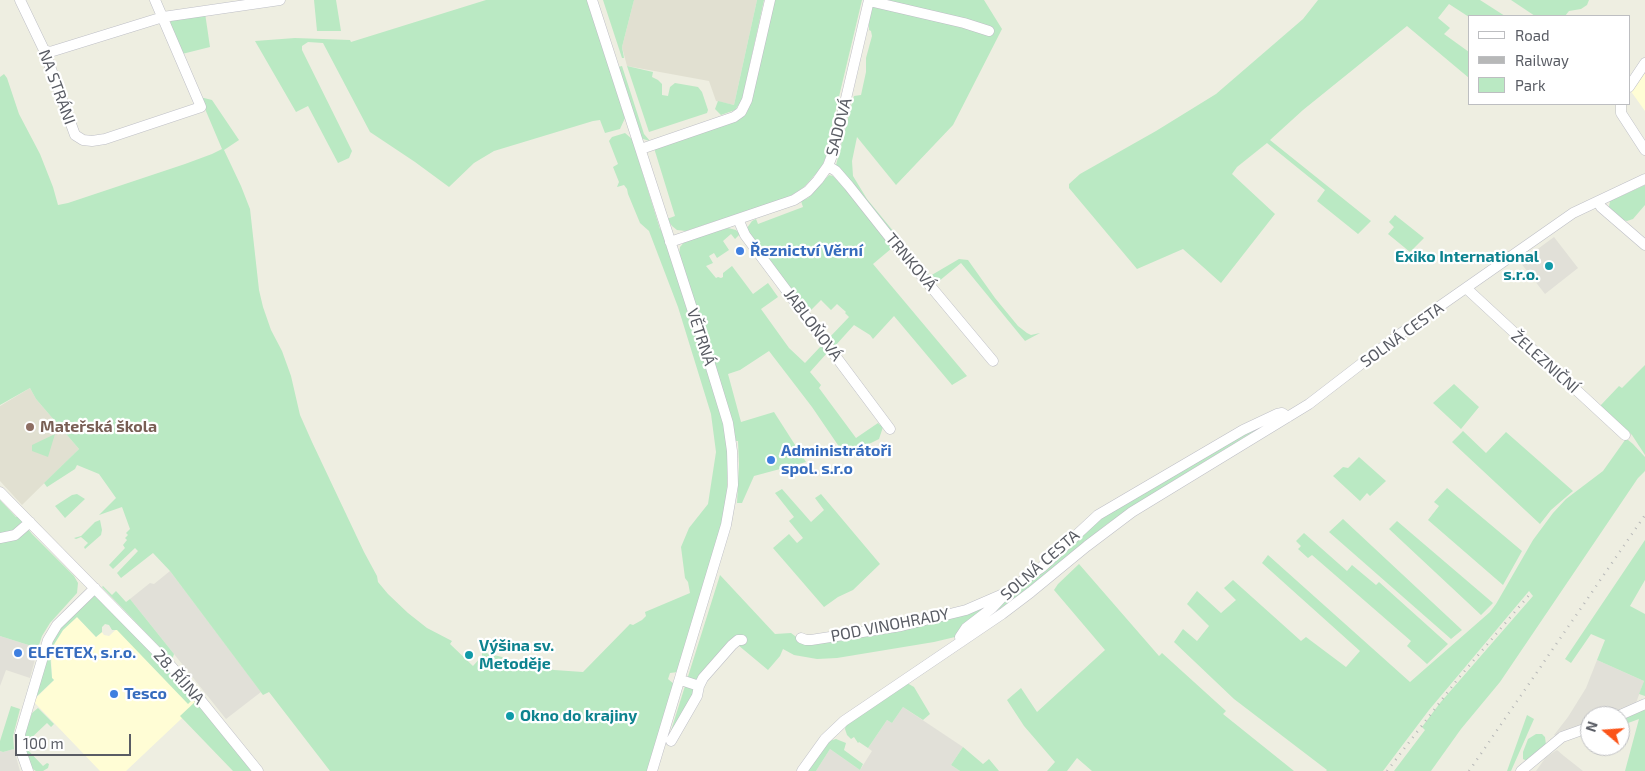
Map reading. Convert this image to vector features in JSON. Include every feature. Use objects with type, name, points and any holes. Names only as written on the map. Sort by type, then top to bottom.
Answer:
[{"type":"street","name":"NA STRÁNI","points":[[20,0],[44,50],[73,130],[77,137],[83,140],[105,139],[201,107],[163,17]]},
{"type":"street","points":[[155,0],[163,17]]},
{"type":"street","points":[[44,50],[50,52],[163,17],[280,0]]},
{"type":"street","name":"VĚTRNÁ","points":[[592,0],[641,149],[731,437],[733,471],[731,505],[681,680],[652,771]]},
{"type":"street","points":[[641,149],[734,117],[741,112],[747,100],[770,0]]},
{"type":"street","points":[[869,0],[989,31]]},
{"type":"street","name":"SADOVÁ","points":[[670,242],[798,198],[812,187],[828,166],[836,141],[869,0]]},
{"type":"street","points":[[1630,86],[1645,63]]},
{"type":"street","points":[[1621,105],[1622,115],[1645,150]]},
{"type":"street","name":"TRNKOVÁ","points":[[828,166],[836,171],[849,186],[993,361]]},
{"type":"street","name":"SOLNÁ CESTA","points":[[802,771],[835,728],[1031,592],[1132,512],[1326,392],[1400,334],[1566,218],[1645,179]]},
{"type":"street","points":[[1598,201],[1601,207],[1645,245]]},
{"type":"street","name":"JABLOŇOVÁ","points":[[738,219],[745,235],[890,430]]},
{"type":"street","name":"ŽELEZNIČNÍ","points":[[1466,288],[1625,434]]},
{"type":"street","name":"SOLNÁ CESTA","points":[[960,642],[962,633],[992,608],[1007,592],[1042,567],[1098,515],[1243,430],[1277,414],[1282,413],[1288,416]]},
{"type":"street","name":"28. ŘÍJNA","points":[[0,492],[171,666],[258,771]]},
{"type":"street","points":[[0,538],[15,535],[30,522]]},
{"type":"street","points":[[28,771],[21,752],[20,734],[48,640],[57,625],[95,588]]},
{"type":"street","name":"POD VINOHRADY","points":[[801,638],[811,640],[901,626],[966,610],[1007,592]]},
{"type":"street","points":[[671,740],[697,696],[703,678],[732,645],[738,640],[742,640]]},
{"type":"street","points":[[681,680],[699,686]]},
{"type":"street","points":[[1630,711],[1645,704]]},
{"type":"street","points":[[1521,771],[1562,737],[1580,731]]},
{"type":"shaded area","points":[[634,0],[757,0],[734,105],[716,101],[709,81],[627,66],[622,47]]},
{"type":"shaded area","points":[[1642,70],[1645,73],[1645,111],[1630,90]]},
{"type":"shaded area","points":[[1554,237],[1578,268],[1545,294],[1520,262]]},
{"type":"shaded area","name":"Mateřská škola","points":[[30,388],[36,399],[79,449],[22,505],[0,481],[0,406]]},
{"type":"shaded area","points":[[170,571],[261,692],[226,719],[130,599],[150,583],[154,584]]},
{"type":"shaded area","name":"Tesco","points":[[77,617],[96,637],[102,632],[104,635],[109,636],[122,624],[198,703],[126,771],[100,771],[33,701],[54,680],[52,678],[51,654],[54,645],[63,630]]},
{"type":"shaded area","name":"ELFETEX, s.r.o.","points":[[0,636],[38,648],[30,678],[6,670],[0,686]]},
{"type":"shaded area","points":[[1597,660],[1644,681],[1636,703],[1630,706],[1580,706],[1580,728],[1557,736],[1554,735],[1586,688]]},
{"type":"shaded area","points":[[903,707],[963,747],[951,765],[960,771],[816,771],[830,749],[860,770],[872,751],[868,748],[887,720],[892,723]]},
{"type":"shaded area","points":[[14,749],[20,771],[0,771],[0,751]]},
{"type":"shaded area","points":[[1557,750],[1583,771],[1536,771],[1546,757]]},
{"type":"green space","points":[[314,0],[336,0],[341,31],[317,31]]},
{"type":"green space","points":[[486,0],[587,0],[625,118],[620,129],[605,133],[600,120],[593,121],[494,151],[474,163],[449,187],[370,132],[323,43],[308,42],[302,46],[302,50],[352,151],[349,158],[338,163],[308,106],[296,112],[255,41],[295,38],[350,40],[351,42]]},
{"type":"green space","points":[[603,0],[634,0],[622,47],[624,58],[622,58]]},
{"type":"green space","points":[[757,0],[764,0],[742,100],[735,110],[721,115],[715,109],[718,101],[734,105]]},
{"type":"green space","points":[[773,0],[862,0],[827,147],[829,148],[822,167],[804,187],[789,197],[686,231],[677,230],[667,219],[675,216],[654,148],[742,117],[747,112]]},
{"type":"green space","points":[[873,0],[984,0],[1002,29],[953,125],[896,185],[857,137],[852,161],[853,176],[867,199],[930,276],[959,259],[968,260],[1018,326],[1031,335],[1040,333],[1025,341],[961,263],[933,286],[836,165],[854,96],[861,95],[866,72],[866,58],[872,36],[869,30],[869,21]]},
{"type":"green space","points":[[1318,0],[1480,0],[1503,15],[1468,16],[1449,4],[1438,18],[1450,28],[1444,34],[1468,51],[1468,77],[1407,26],[1303,110],[1270,140],[1371,221],[1358,234],[1317,201],[1325,190],[1267,143],[1237,167],[1232,174],[1275,214],[1221,283],[1183,249],[1137,269],[1069,188],[1069,184],[1080,174],[1216,94],[1303,19]]},
{"type":"green space","points":[[1511,0],[1589,0],[1587,5],[1581,9],[1569,11],[1566,15],[1534,15]]},
{"type":"green space","points":[[205,13],[210,47],[182,54],[170,24],[171,21]]},
{"type":"green space","points":[[622,66],[644,134],[650,141],[643,139],[640,135],[618,67]]},
{"type":"green space","points":[[627,66],[653,72],[652,77],[662,84],[662,95],[668,96],[670,87],[675,83],[698,87],[702,92],[708,110],[707,113],[649,132]]},
{"type":"green space","points":[[4,74],[19,114],[40,154],[58,205],[185,164],[222,149],[200,97],[212,100],[239,140],[224,150],[250,209],[259,290],[263,307],[271,330],[282,351],[291,376],[300,415],[312,442],[377,576],[378,582],[408,613],[427,628],[452,641],[450,644],[473,666],[482,656],[482,652],[554,670],[583,672],[630,624],[633,625],[642,620],[646,616],[645,612],[690,593],[688,582],[685,578],[681,547],[689,528],[708,504],[716,452],[711,414],[678,307],[649,231],[640,223],[627,189],[624,185],[617,187],[619,182],[613,167],[618,164],[609,141],[612,137],[625,133],[632,139],[723,420],[728,466],[726,507],[723,523],[678,672],[670,673],[668,679],[674,684],[648,771],[330,771],[269,692],[263,695],[170,571],[153,553],[121,578],[117,573],[138,551],[135,548],[113,569],[109,565],[125,548],[123,545],[127,540],[125,538],[128,535],[126,533],[130,529],[122,507],[99,515],[116,498],[99,474],[77,465],[75,469],[47,487],[44,483],[79,449],[36,399],[30,388],[0,405],[0,77]]},
{"type":"green space","points":[[829,175],[833,176],[849,193],[892,248],[873,264],[967,376],[952,385],[894,316],[873,339],[854,325],[835,346],[829,338],[849,317],[846,312],[837,304],[831,310],[821,300],[808,313],[751,236],[747,228],[752,221],[756,219],[758,224],[803,207],[801,201],[808,198]]},
{"type":"green space","points":[[1645,185],[1645,205],[1633,219],[1623,220],[1609,207],[1610,201]]},
{"type":"green space","points":[[1395,215],[1424,238],[1410,252],[1388,234],[1394,227],[1389,222]]},
{"type":"green space","points":[[728,228],[736,230],[740,234],[735,239],[731,234],[723,241],[729,250],[717,258],[714,253],[709,256],[713,263],[706,266],[716,278],[721,278],[723,273],[732,266],[753,294],[768,283],[778,297],[761,309],[789,348],[805,363],[821,346],[827,353],[810,372],[821,385],[819,388],[856,438],[878,423],[882,424],[883,427],[879,439],[842,451],[812,407],[769,351],[740,370],[728,374],[741,422],[774,412],[806,462],[754,476],[742,503],[737,503],[738,441],[736,441],[718,376],[679,254],[680,247],[686,240]]},
{"type":"green space","points":[[1645,365],[1645,455],[1632,435],[1600,406],[1619,386],[1622,388]]},
{"type":"green space","points":[[1454,384],[1479,407],[1461,429],[1433,403]]},
{"type":"green space","points":[[1279,416],[1107,524],[1022,593],[967,632],[1094,520],[1169,475]]},
{"type":"green space","points":[[1463,431],[1486,453],[1506,432],[1573,491],[1551,510],[1540,524],[1452,442]]},
{"type":"green space","points":[[55,434],[48,457],[32,451],[32,445]]},
{"type":"green space","points":[[1625,440],[1633,444],[1645,457],[1645,471],[1638,478],[1500,682],[1461,729],[1431,771],[1394,771],[1425,730],[1422,727],[1440,703],[1533,596],[1529,591],[1429,710],[1383,771],[1326,771],[1234,699],[1174,642],[1183,629],[1197,641],[1209,626],[1187,604],[1197,591],[1221,613],[1236,600],[1224,588],[1233,580],[1301,641],[1306,637],[1346,667],[1360,651],[1262,563],[1268,555],[1410,682],[1490,612],[1533,540],[1553,513],[1566,499],[1603,471]]},
{"type":"green space","points":[[1359,457],[1386,481],[1370,496],[1367,493],[1360,501],[1333,476],[1343,467],[1348,468]]},
{"type":"green space","points":[[1447,488],[1522,551],[1503,585],[1428,520],[1439,506],[1434,502]]},
{"type":"green space","points":[[782,489],[811,522],[824,510],[815,498],[821,494],[880,564],[853,590],[838,597],[824,607],[773,548],[789,534],[797,543],[803,538],[789,521],[794,517],[775,493]]},
{"type":"green space","points":[[77,494],[85,499],[65,518],[55,506],[72,495]]},
{"type":"green space","points":[[0,500],[16,517],[19,517],[32,534],[74,576],[78,583],[77,593],[50,623],[42,636],[38,648],[0,636]]},
{"type":"green space","points":[[1343,519],[1462,630],[1451,639],[1329,532]]},
{"type":"green space","points":[[100,520],[101,535],[85,549],[84,547],[88,543],[81,537],[74,538],[81,536],[95,522]]},
{"type":"green space","points":[[1397,521],[1493,603],[1481,615],[1389,529]]},
{"type":"green space","points":[[1304,533],[1347,571],[1352,565],[1376,585],[1379,582],[1448,644],[1427,664],[1407,646],[1411,641],[1312,555],[1308,558],[1298,549],[1301,546],[1296,541]]},
{"type":"green space","points":[[1645,540],[1645,580],[1630,606],[1645,614],[1645,696],[1639,694],[1644,681],[1597,660],[1605,640],[1591,634],[1571,663],[1565,659]]},
{"type":"green space","points":[[1079,564],[1159,656],[1162,653],[1226,711],[1223,714],[1294,771],[1092,771],[1077,758],[1067,771],[1047,771],[1055,762],[1024,726],[1007,700],[1021,688],[1037,712],[1105,650],[1054,590]]},
{"type":"green space","points":[[720,575],[775,634],[791,633],[803,642],[897,627],[999,598],[955,637],[934,642],[837,658],[817,659],[794,655],[783,649],[780,656],[768,670],[738,645],[694,696],[668,740]]},
{"type":"green space","points":[[102,587],[112,595],[116,591],[126,602],[130,599],[174,654],[172,660]]},
{"type":"green space","points":[[94,596],[97,596],[148,648],[194,698],[188,704],[117,630],[112,630],[109,625],[105,624],[102,627],[102,632],[96,637],[77,617],[63,630],[53,646],[51,644],[63,624]]},
{"type":"green space","points":[[50,653],[52,678],[54,680],[34,699],[47,656]]},
{"type":"green space","points":[[907,683],[914,687],[930,714],[923,720],[903,707],[892,723],[887,720],[868,748],[858,743],[854,737],[851,739],[847,735],[846,724]]},
{"type":"green space","points":[[196,701],[252,771],[233,771],[180,716]]},
{"type":"green space","points":[[11,706],[20,709],[13,736],[14,749],[3,752],[0,751],[0,741]]},
{"type":"green space","points":[[1645,706],[1645,771],[1625,771],[1639,719],[1630,722],[1630,713]]},
{"type":"green space","points":[[38,708],[54,724],[51,727],[47,723],[28,741],[25,747],[43,766],[47,763],[49,764],[48,768],[43,771],[36,771],[31,768],[23,744],[28,718],[30,719],[32,713]]},
{"type":"green space","points":[[1527,715],[1534,719],[1511,771],[1507,771]]},
{"type":"green space","points":[[1536,734],[1542,734],[1545,737],[1546,745],[1527,761],[1523,759],[1523,752],[1528,739]]},
{"type":"green space","points":[[836,739],[846,743],[844,750],[863,764],[860,770],[830,749],[816,771],[806,771],[829,741]]},
{"type":"green space","points":[[963,747],[983,764],[989,759],[999,771],[960,771],[951,765]]},
{"type":"railway","points":[[1469,771],[1645,515]]},
{"type":"railway","points":[[1387,771],[1457,680],[1530,594]]},
{"type":"place","name":"Řeznictví Věrní","points":[[740,251]]},
{"type":"place","name":"Exiko International s.r.o.","points":[[1549,266]]},
{"type":"place","name":"Mateřská škola","points":[[30,427]]},
{"type":"place","name":"Administrátoři spol. s.r.o","points":[[771,460]]},
{"type":"place","name":"ELFETEX, s.r.o.","points":[[18,653]]},
{"type":"place","name":"Výšina sv. Metoděje","points":[[469,655]]},
{"type":"place","name":"Tesco","points":[[114,694]]},
{"type":"place","name":"Okno do krajiny","points":[[510,716]]}]
